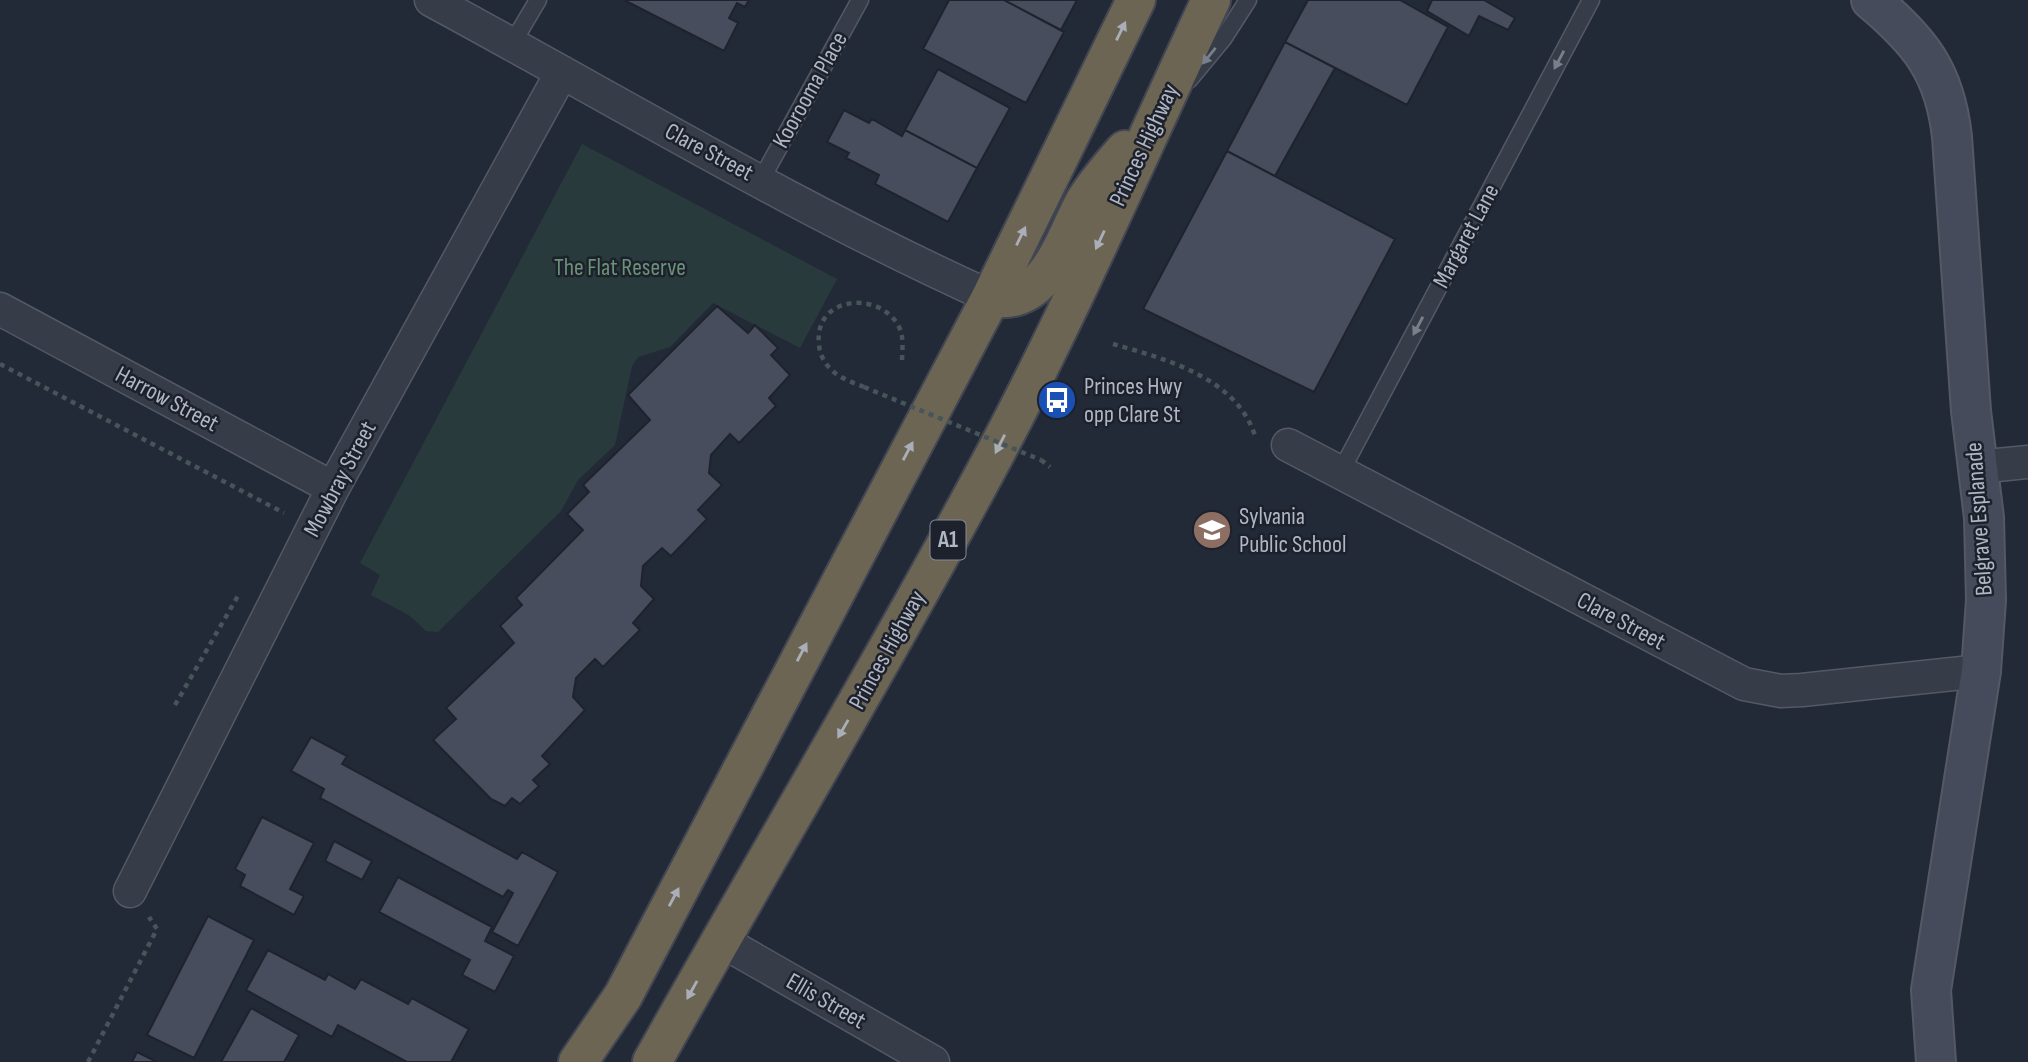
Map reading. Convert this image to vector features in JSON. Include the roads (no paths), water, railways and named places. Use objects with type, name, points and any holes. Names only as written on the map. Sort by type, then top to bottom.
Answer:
[{"type":"highway","points":[[578,1062],[623,996],[990,297],[1136,0]]},
{"type":"highway","name":"Princes Highway","points":[[652,1062],[858,704],[997,450],[1074,296],[1211,0]]},
{"type":"highway","points":[[990,297],[1008,298],[1018,295],[1047,274],[1088,197],[1158,113]]},
{"type":"street","name":"Clare Street","points":[[431,0],[945,278],[990,297]]},
{"type":"street","name":"Belgrave Esplanade","points":[[1871,0],[1922,50],[1934,67],[1947,99],[1986,554],[1981,671],[1931,990],[1936,1062]]},
{"type":"street","name":"Mowbray Street","points":[[130,891],[334,488],[562,72]]},
{"type":"street","name":"Harrow Street","points":[[0,309],[334,488]]},
{"type":"street","name":"Clare Street","points":[[1288,445],[1744,684],[1781,691],[1981,671]]},
{"type":"street","points":[[1977,467],[2028,462]]},
{"type":"street","name":"Ellis Street","points":[[720,940],[933,1062]]},
{"type":"lane","points":[[512,44],[538,0]]},
{"type":"lane","name":"Koorooma Place","points":[[761,180],[860,0]]},
{"type":"lane","points":[[1158,113],[1223,39],[1248,0]]},
{"type":"lane","name":"Margaret Lane","points":[[1340,472],[1591,0]]},
{"type":"place","name":"Princes Hwy opp Clare St","points":[[1057,400]]},
{"type":"place","name":"Sylvania Public School","points":[[1212,530]]},
{"type":"park label","name":"The Flat Reserve","points":[[620,267]]}]
